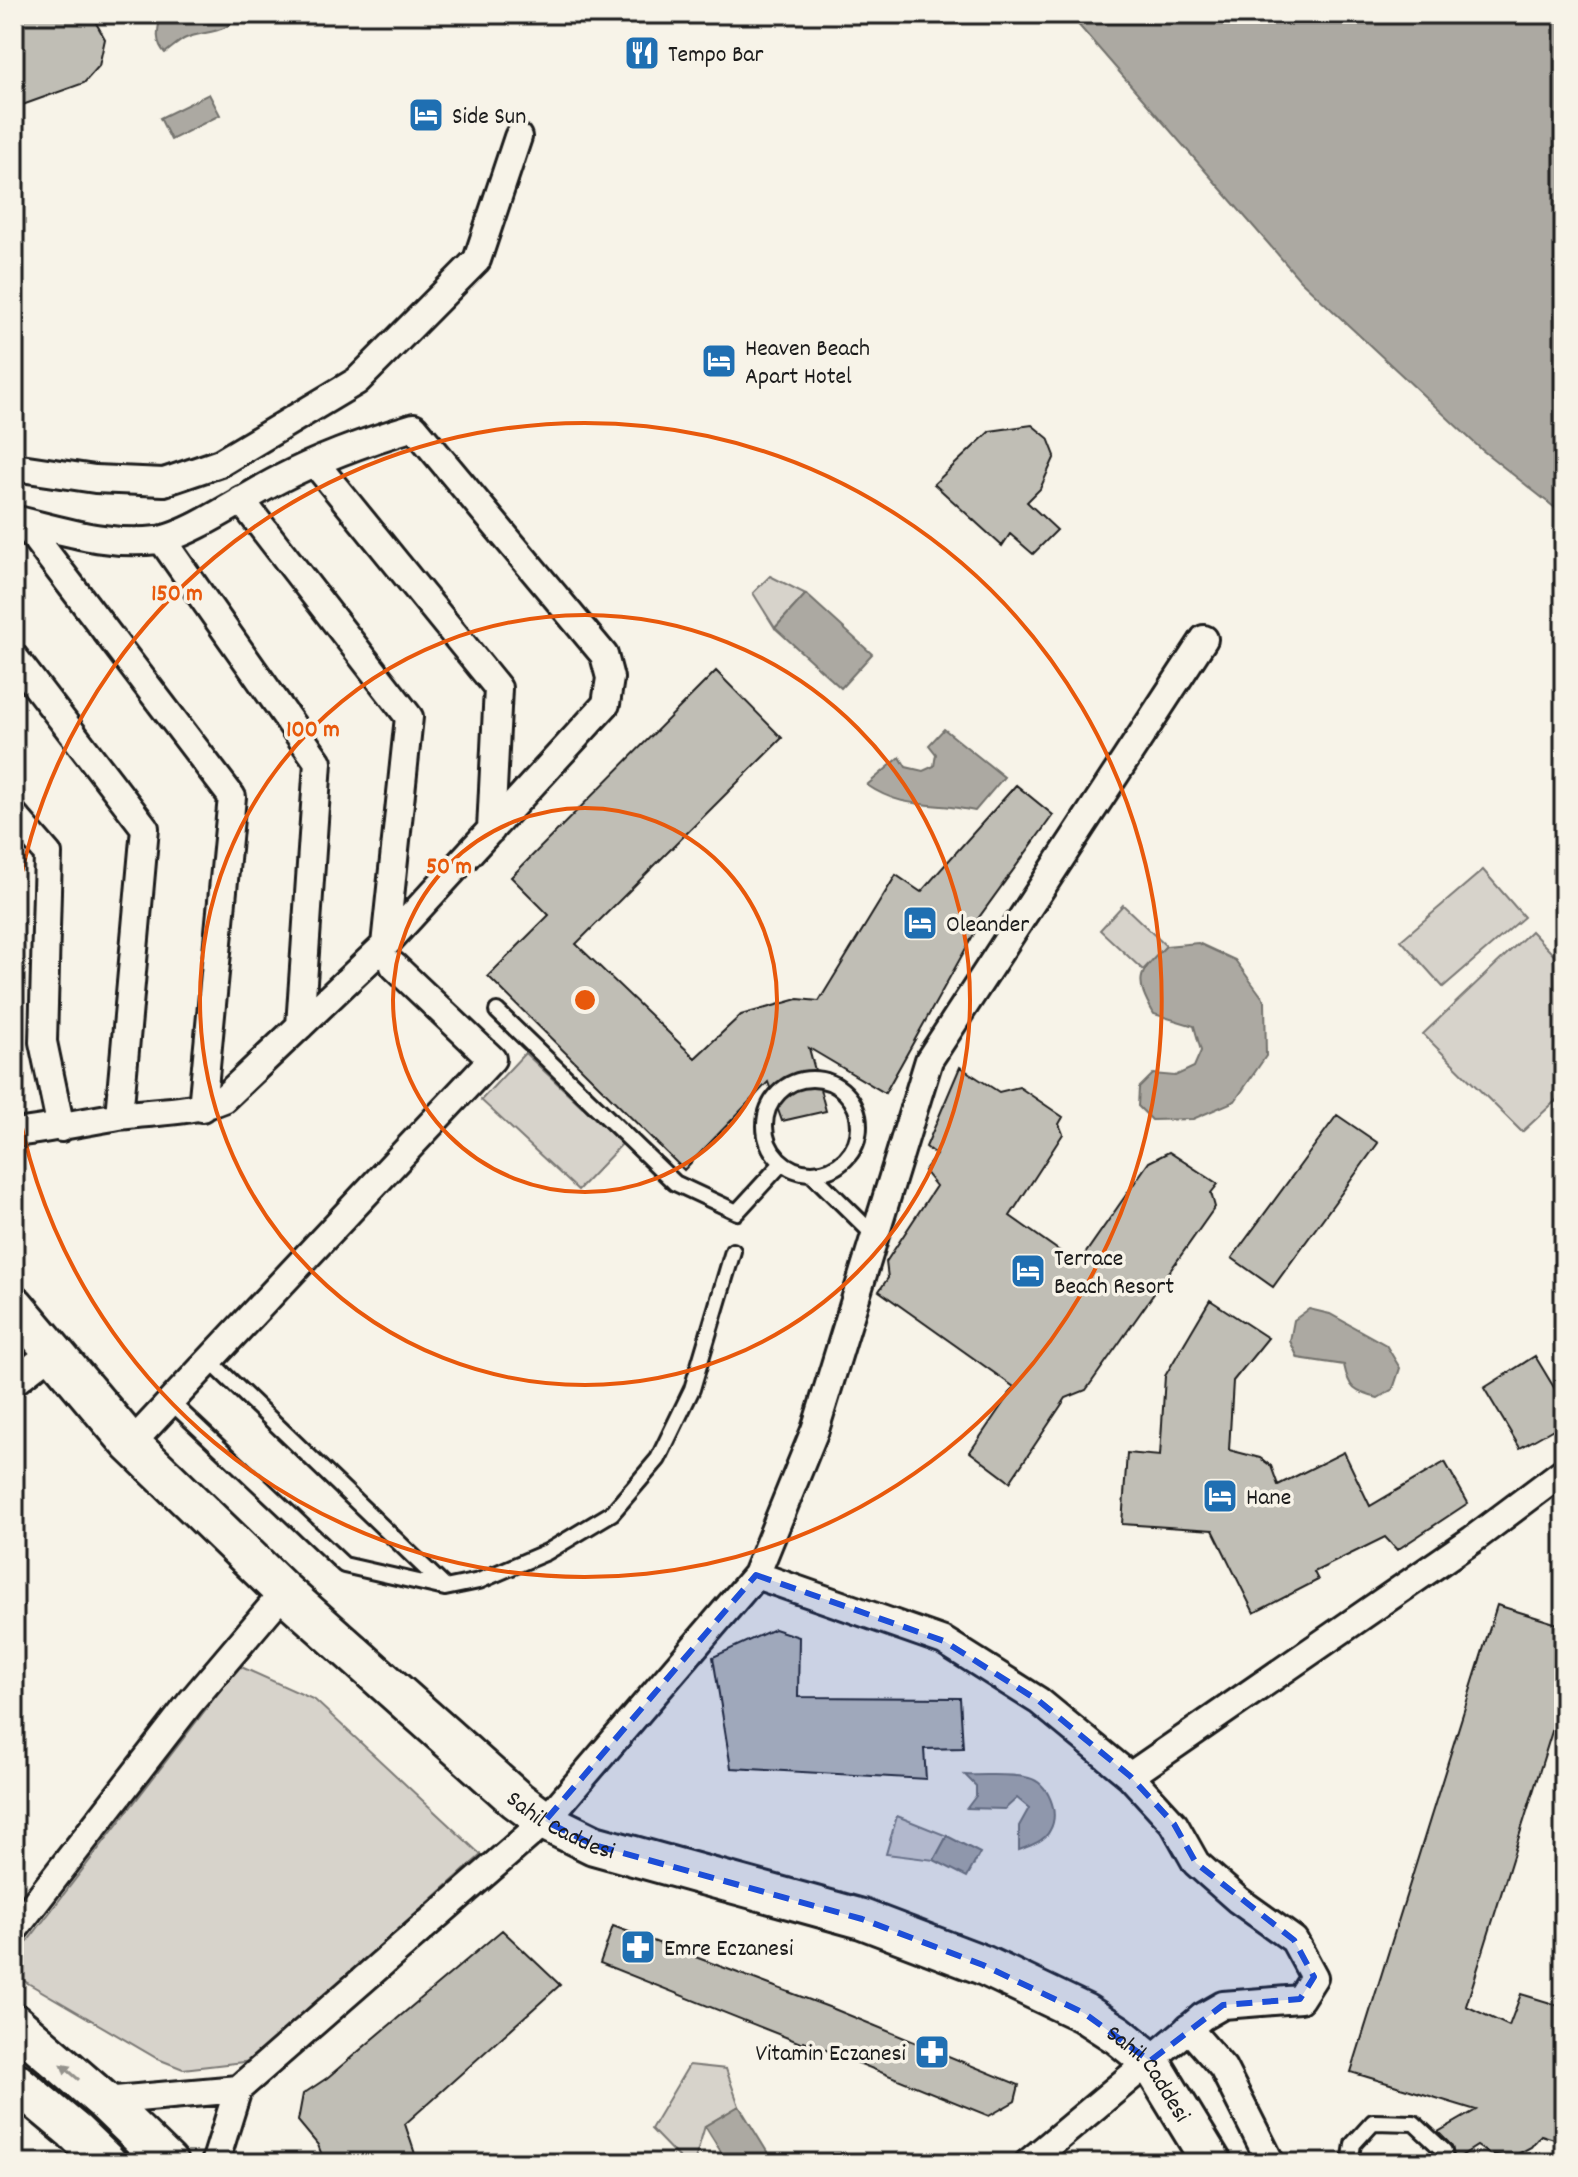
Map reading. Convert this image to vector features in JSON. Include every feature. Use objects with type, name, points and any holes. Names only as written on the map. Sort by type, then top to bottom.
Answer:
[{"type":"main road","name":"Sahil Caddesi","points":[[14,1305],[131,1444],[284,1592],[517,1800],[545,1821],[594,1845],[862,1919],[983,1965],[1084,2013],[1150,2061],[1212,2163]]},
{"type":"main road","points":[[14,2023],[104,2101],[168,2163]]},
{"type":"main road","points":[[14,2081],[107,2163]]},
{"type":"street","points":[[14,467],[95,479],[164,482],[220,463],[357,381],[477,260],[518,137]]},
{"type":"street","points":[[14,1133],[61,1128],[119,1116],[202,1108],[223,1099],[300,1026],[389,956],[491,830],[606,704],[610,678],[604,655],[414,427],[353,446],[315,463],[162,540],[111,543],[18,520]]},
{"type":"street","points":[[315,463],[498,688],[491,830]]},
{"type":"street","points":[[131,1444],[492,1059],[389,956],[409,717],[241,500]]},
{"type":"street","points":[[18,520],[232,797],[202,1108]]},
{"type":"street","points":[[162,540],[318,762],[300,1026]]},
{"type":"street","points":[[215,2163],[238,2089],[545,1821],[756,1575],[815,1430],[929,1060],[1204,639]]},
{"type":"street","points":[[14,657],[145,828],[119,1116]]},
{"type":"street","points":[[14,815],[48,854],[43,1042],[61,1128]]},
{"type":"street","points":[[14,1382],[52,1352]]},
{"type":"street","points":[[1130,1776],[1472,1540],[1564,1471]]},
{"type":"street","points":[[756,1575],[944,1641],[1039,1701],[1130,1776],[1174,1824],[1196,1863],[1238,1900],[1294,1940],[1314,1977],[1300,1999],[1223,2005],[1202,2017],[1028,2163]]},
{"type":"street","points":[[14,1930],[190,1703],[284,1592]]},
{"type":"street","points":[[1188,2028],[1223,2068],[1271,2163]]},
{"type":"street","points":[[104,2101],[238,2089]]},
{"type":"lane","points":[[497,1011],[675,1183],[737,1212],[782,1163]]},
{"type":"lane","points":[[811,1078],[841,1088],[858,1111],[860,1126],[851,1153],[840,1164],[812,1174],[796,1171],[782,1163],[771,1150],[765,1135],[765,1118],[770,1102],[795,1081],[811,1078]]},
{"type":"lane","points":[[812,1174],[874,1235]]},
{"type":"lane","points":[[171,1402],[344,1565],[445,1588],[479,1581],[547,1552],[612,1513],[658,1459],[692,1389],[733,1251]]},
{"type":"lane","points":[[210,1361],[445,1588]]},
{"type":"lane","points":[[1350,2163],[1353,2144],[1373,2122],[1414,2123],[1444,2151],[1445,2163]]},
{"type":"highlighted area","points":[[756,1575],[944,1641],[1039,1701],[1130,1776],[1174,1824],[1196,1863],[1294,1940],[1314,1977],[1300,1999],[1223,2005],[1150,2061],[1084,2013],[983,1965],[862,1919],[594,1845],[545,1821]]},
{"type":"shaded area","points":[[161,14],[237,14],[222,29],[186,38],[165,53],[158,39]]},
{"type":"shaded area","points":[[1069,14],[1564,14],[1564,515],[1482,450],[1300,280]]},
{"type":"shaded area","points":[[209,94],[220,115],[171,140],[160,118]]},
{"type":"shaded area","points":[[770,576],[806,594],[775,628],[753,593]]},
{"type":"shaded area","points":[[806,594],[872,654],[841,688],[775,628]]},
{"type":"shaded area","points":[[944,729],[1004,777],[975,811],[894,799],[867,785],[900,757],[906,767],[923,771],[934,766],[936,754],[929,745]]},
{"type":"shaded area","points":[[1483,870],[1524,917],[1443,987],[1401,940]]},
{"type":"shaded area","points":[[1123,905],[1166,946],[1143,970],[1100,930]]},
{"type":"shaded area","points":[[1531,931],[1564,966],[1564,1093],[1522,1132],[1423,1034]]},
{"type":"shaded area","points":[[1198,943],[1235,960],[1265,1001],[1266,1056],[1235,1101],[1193,1119],[1152,1120],[1138,1106],[1139,1088],[1153,1074],[1175,1076],[1194,1067],[1201,1051],[1194,1026],[1154,1014],[1143,992],[1142,977],[1166,946]]},
{"type":"shaded area","points":[[525,1053],[622,1144],[578,1190],[481,1100]]},
{"type":"shaded area","points":[[1309,1309],[1330,1314],[1386,1345],[1400,1368],[1393,1389],[1378,1398],[1370,1396],[1354,1388],[1344,1365],[1298,1358],[1290,1341],[1294,1320]]},
{"type":"shaded area","points":[[239,1666],[315,1700],[481,1855],[252,2061],[183,2069],[158,2059],[14,1975],[14,1959]]},
{"type":"shaded area","points":[[965,1775],[1013,1776],[1036,1781],[1047,1792],[1053,1807],[1053,1823],[1048,1834],[1037,1843],[1019,1850],[1019,1826],[1029,1808],[1017,1798],[1005,1809],[967,1808],[976,1796],[976,1786]]},
{"type":"shaded area","points":[[897,1816],[947,1836],[934,1860],[886,1854]]},
{"type":"shaded area","points":[[947,1836],[980,1853],[967,1877],[934,1860]]},
{"type":"shaded area","points":[[689,2065],[726,2069],[739,2106],[705,2126],[694,2163],[684,2163],[651,2129]]},
{"type":"shaded area","points":[[739,2106],[774,2163],[728,2163],[705,2126]]},
{"type":"building","points":[[25,14],[91,14],[105,39],[99,66],[84,83],[14,108],[14,22]]},
{"type":"building","points":[[1032,425],[1048,438],[1055,456],[1040,489],[1027,502],[1057,530],[1033,554],[1010,534],[1002,546],[934,484],[990,431]]},
{"type":"building","name":"Oleander","points":[[716,671],[782,738],[576,944],[695,1058],[741,1015],[798,999],[819,1001],[896,875],[921,892],[1016,785],[1053,815],[975,923],[979,925],[885,1093],[809,1048],[826,1111],[782,1121],[768,1082],[684,1170],[488,976],[549,915],[511,877]]},
{"type":"building","name":"Terrace Beach Resort","points":[[960,1067],[999,1092],[1019,1087],[1063,1117],[1059,1124],[1063,1134],[1010,1216],[1078,1264],[1149,1162],[1169,1152],[1218,1184],[1211,1193],[1215,1207],[1086,1390],[1066,1398],[1010,1482],[970,1452],[1014,1387],[879,1291],[888,1278],[886,1262],[936,1186],[924,1171],[936,1155],[926,1147]]},
{"type":"building","points":[[1337,1115],[1378,1143],[1273,1287],[1232,1258]]},
{"type":"building","points":[[1210,1300],[1268,1338],[1233,1381],[1229,1450],[1260,1458],[1271,1466],[1278,1485],[1344,1452],[1370,1506],[1445,1462],[1468,1503],[1397,1550],[1385,1537],[1314,1572],[1318,1580],[1254,1613],[1213,1530],[1122,1524],[1127,1453],[1160,1456],[1165,1376]]},
{"type":"building","points":[[1535,1356],[1564,1404],[1564,1423],[1520,1448],[1484,1388]]},
{"type":"building","points":[[1497,1605],[1564,1626],[1564,1693],[1466,2006],[1509,2026],[1521,1994],[1564,2007],[1564,2142],[1541,2135],[1531,2147],[1518,2154],[1489,2154],[1477,2146],[1455,2160],[1451,2145],[1438,2132],[1476,2110],[1351,2072]]},
{"type":"building","points":[[774,1629],[799,1637],[798,1697],[960,1698],[963,1748],[924,1749],[926,1779],[731,1768],[713,1657]]},
{"type":"building","points":[[613,1926],[834,2009],[1019,2085],[1015,2101],[989,2116],[600,1963]]},
{"type":"building","points":[[502,1930],[560,1985],[405,2124],[418,2163],[325,2163],[318,2145],[298,2121],[303,2094],[327,2078]]},
{"type":"place","name":"Tempo Bar","points":[[642,53]]},
{"type":"place","name":"Side Sun","points":[[426,115]]},
{"type":"place","name":"Heaven Beach Apart Hotel","points":[[719,361]]},
{"type":"place","name":"Oleander","points":[[920,923]]},
{"type":"place","name":"Terrace Beach Resort","points":[[1028,1271]]},
{"type":"place","name":"Hane","points":[[1220,1496]]},
{"type":"place","name":"Emre Eczanesi","points":[[638,1947]]},
{"type":"place","name":"Vitamin Eczanesi","points":[[932,2052]]}]
